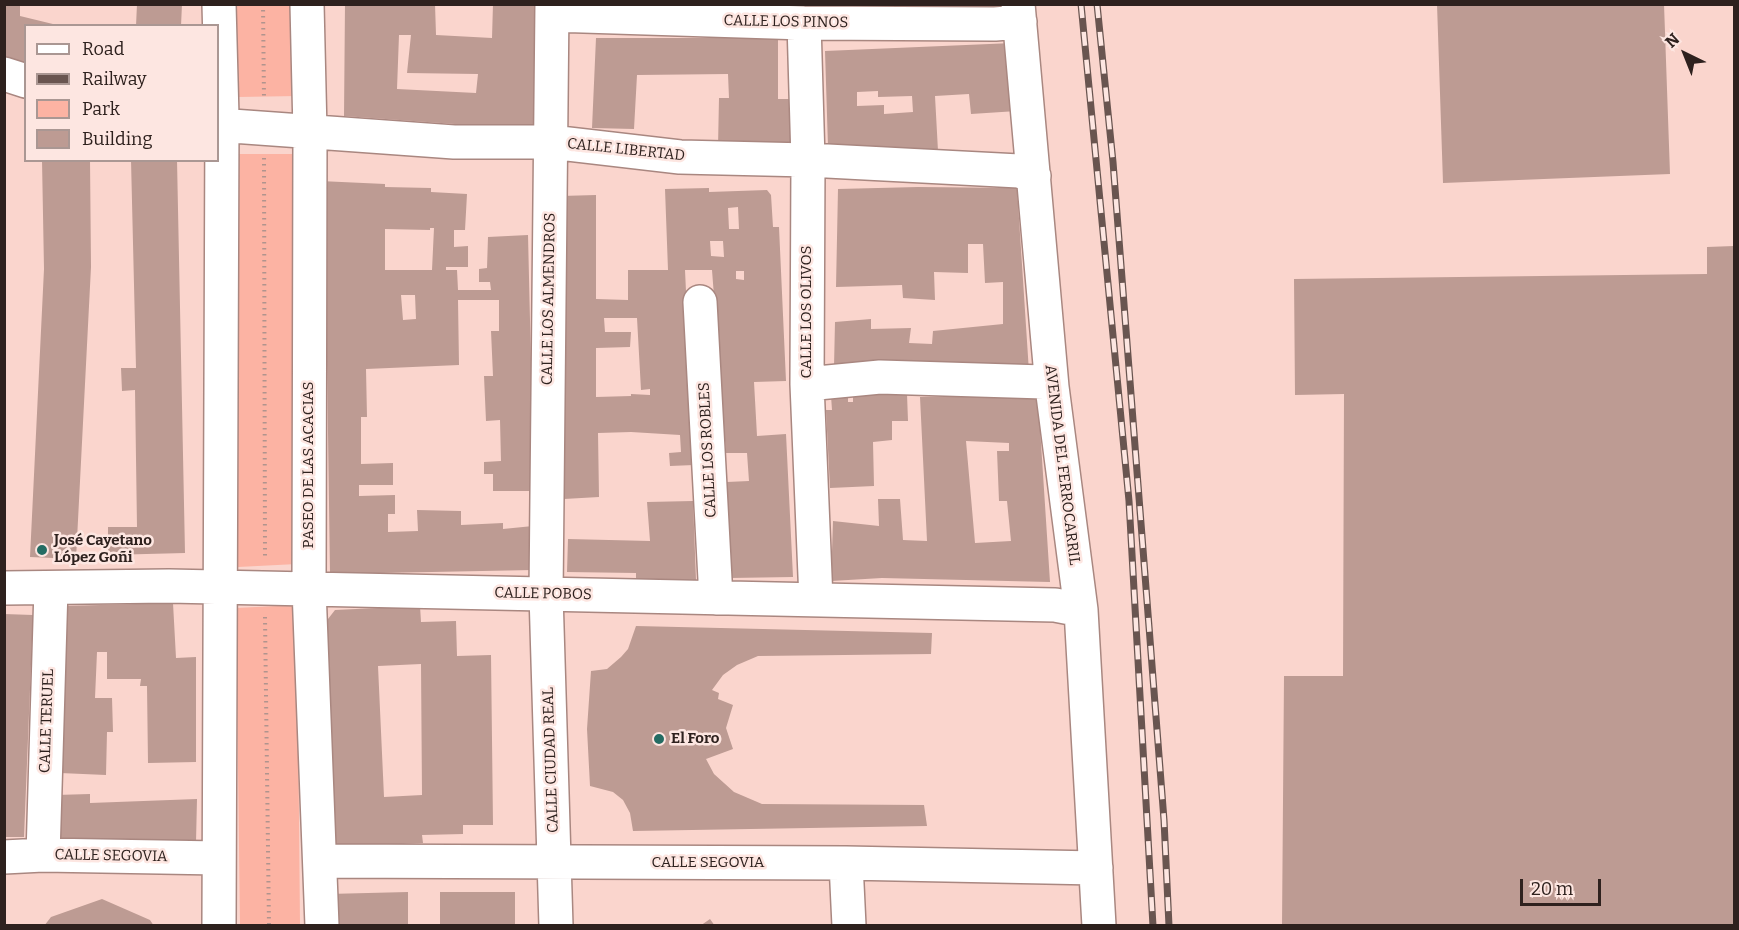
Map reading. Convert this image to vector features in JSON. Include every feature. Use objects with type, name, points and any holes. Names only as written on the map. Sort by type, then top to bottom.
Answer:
[{"type":"street","points":[[219,4],[219,926]]},
{"type":"street","name":"PASEO DE LAS ACACIAS","points":[[307,4],[310,132],[309,590],[322,926]]},
{"type":"street","name":"CALLE LOS PINOS","points":[[552,10],[804,23],[995,24],[1019,13]]},
{"type":"street","name":"CALLE LOS ALMENDROS","points":[[546,594],[552,10]]},
{"type":"street","name":"AVENIDA DEL FERROCARRIL","points":[[1019,13],[1052,387],[1081,610],[1099,926]]},
{"type":"street","name":"CALLE LOS OLIVOS","points":[[804,23],[808,160],[807,384],[816,600]]},
{"type":"street","points":[[4,74],[24,80]]},
{"type":"street","name":"CALLE LIBERTAD","points":[[220,125],[454,142],[552,142],[680,157],[808,160],[1019,171],[1034,176]]},
{"type":"street","name":"CALLE LOS ROBLES","points":[[700,302],[716,598]]},
{"type":"street","points":[[807,384],[880,377],[1044,382],[1052,387]]},
{"type":"street","name":"CALLE POBOS","points":[[4,588],[265,588],[1055,605],[1081,610]]},
{"type":"street","name":"CALLE TERUEL","points":[[43,855],[51,588]]},
{"type":"street","name":"CALLE CIUDAD REAL","points":[[546,594],[556,926]]},
{"type":"street","name":"CALLE SEGOVIA","points":[[4,857],[43,855],[219,858]]},
{"type":"street","name":"CALLE SEGOVIA","points":[[320,861],[846,863],[1096,868]]},
{"type":"street","points":[[846,863],[849,926]]},
{"type":"path","points":[[263,4],[265,588],[269,926]]},
{"type":"green space","points":[[235,5],[296,5],[298,96],[238,97]]},
{"type":"green space","points":[[235,154],[292,154],[297,564],[238,567]]},
{"type":"green space","points":[[297,605],[300,925],[240,925],[236,608]]},
{"type":"building","points":[[4,4],[20,4],[20,16],[53,24],[24,24],[24,64],[4,58]]},
{"type":"building","points":[[137,4],[182,4],[181,24],[136,24]]},
{"type":"building","points":[[345,4],[435,4],[436,35],[492,38],[493,4],[547,4],[538,130],[344,116]],"holes":[[[399,35],[411,35],[407,73],[478,74],[476,93],[397,89]]]},
{"type":"building","points":[[604,4],[864,4],[864,6],[816,8]]},
{"type":"building","points":[[1437,4],[1664,4],[1670,174],[1443,183]]},
{"type":"building","points":[[596,38],[778,38],[778,99],[792,99],[792,148],[718,147],[719,98],[729,98],[728,74],[637,75],[634,129],[592,128]]},
{"type":"building","points":[[1013,43],[1017,111],[971,114],[969,94],[935,96],[938,151],[828,147],[825,51]],"holes":[[[878,91],[878,97],[912,96],[913,112],[884,114],[884,105],[857,106],[857,92]]]},
{"type":"building","points":[[42,162],[90,162],[91,267],[76,559],[30,557],[44,269]]},
{"type":"building","points":[[131,162],[177,162],[185,553],[108,555],[108,527],[137,527],[135,390],[122,391],[121,368],[136,368]]},
{"type":"building","points":[[320,181],[385,184],[385,187],[431,188],[431,192],[467,194],[465,230],[454,230],[454,247],[468,246],[468,267],[446,267],[446,270],[457,270],[458,290],[491,290],[490,282],[479,282],[479,269],[487,268],[488,237],[528,235],[534,491],[493,491],[493,474],[484,474],[484,462],[501,461],[500,420],[486,421],[484,376],[493,376],[491,331],[499,331],[499,300],[458,300],[459,365],[366,369],[367,417],[361,417],[361,464],[393,463],[393,485],[359,485],[359,496],[395,495],[395,514],[388,514],[388,532],[418,531],[417,510],[461,511],[461,525],[503,523],[503,529],[533,526],[533,570],[330,574],[327,362],[321,362]],"holes":[[[434,228],[432,270],[385,270],[385,229],[430,230]],[[401,295],[415,295],[416,319],[403,320]]]},
{"type":"building","points":[[709,188],[709,192],[767,190],[771,195],[773,227],[779,227],[786,381],[754,382],[757,436],[786,434],[793,577],[730,578],[727,482],[749,481],[747,453],[726,453],[712,270],[685,270],[694,465],[670,466],[669,453],[681,452],[680,435],[631,432],[598,433],[599,497],[564,499],[561,196],[596,195],[596,299],[628,300],[628,270],[668,270],[665,189]],"holes":[[[738,207],[739,229],[729,229],[728,208]],[[710,241],[723,241],[724,257],[711,256]],[[736,271],[744,271],[744,280],[736,279]],[[604,318],[637,318],[641,390],[650,389],[650,395],[596,397],[596,348],[630,347],[631,332],[605,332]]]},
{"type":"building","points":[[1017,188],[1029,372],[834,367],[835,322],[871,319],[871,329],[911,328],[909,343],[932,344],[933,331],[1003,324],[1003,282],[985,283],[983,244],[968,244],[968,273],[934,272],[935,300],[903,298],[902,285],[836,287],[838,189]]},
{"type":"building","points":[[1734,246],[1734,926],[1282,926],[1284,676],[1343,676],[1344,394],[1295,395],[1294,279],[1707,274],[1707,247]]},
{"type":"building","points":[[907,394],[908,421],[892,421],[892,440],[873,442],[874,486],[830,488],[826,410],[832,410],[831,396],[848,395],[848,402],[853,402],[853,395]]},
{"type":"building","points":[[920,397],[1038,397],[1050,582],[882,578],[831,581],[833,521],[879,526],[878,499],[900,499],[903,540],[927,541]],"holes":[[[966,441],[1009,443],[1009,451],[997,451],[999,501],[1007,501],[1011,541],[975,543]]]},
{"type":"building","points":[[693,501],[696,580],[636,579],[636,573],[567,572],[568,539],[650,541],[647,502]]},
{"type":"building","points":[[173,603],[176,658],[196,657],[196,762],[148,763],[147,686],[140,686],[141,679],[107,679],[107,652],[97,652],[95,698],[112,698],[113,732],[107,732],[106,775],[60,773],[63,606]]},
{"type":"building","points":[[420,606],[421,622],[456,621],[457,656],[491,655],[493,825],[463,825],[463,834],[422,835],[423,843],[338,847],[325,831],[321,628],[335,610]],"holes":[[[421,664],[422,795],[384,797],[378,666]]]},
{"type":"building","points":[[4,614],[33,615],[24,837],[4,837]]},
{"type":"building","name":"El Foro","points":[[636,626],[932,633],[931,654],[758,656],[737,665],[723,675],[712,690],[719,693],[718,699],[733,705],[726,728],[733,749],[706,759],[714,774],[734,792],[762,804],[924,805],[927,826],[633,831],[630,813],[623,800],[613,792],[590,786],[587,729],[591,671],[607,669],[621,657],[628,649]]},
{"type":"building","points":[[90,794],[90,803],[197,799],[196,842],[56,841],[56,795]]},
{"type":"building","points":[[408,892],[408,926],[329,926],[328,894]]},
{"type":"building","points":[[440,892],[515,892],[515,926],[440,926]]},
{"type":"building","points":[[102,899],[150,920],[154,926],[44,926],[51,917]]},
{"type":"building","points":[[710,919],[715,926],[700,926]]},
{"type":"railway","points":[[1081,4],[1129,501],[1153,926]]},
{"type":"railway","points":[[1097,4],[1113,162],[1164,820],[1169,926]]},
{"type":"place","name":"José Cayetano López Goñi","points":[[42,550]]},
{"type":"place","name":"El Foro","points":[[659,739]]}]
